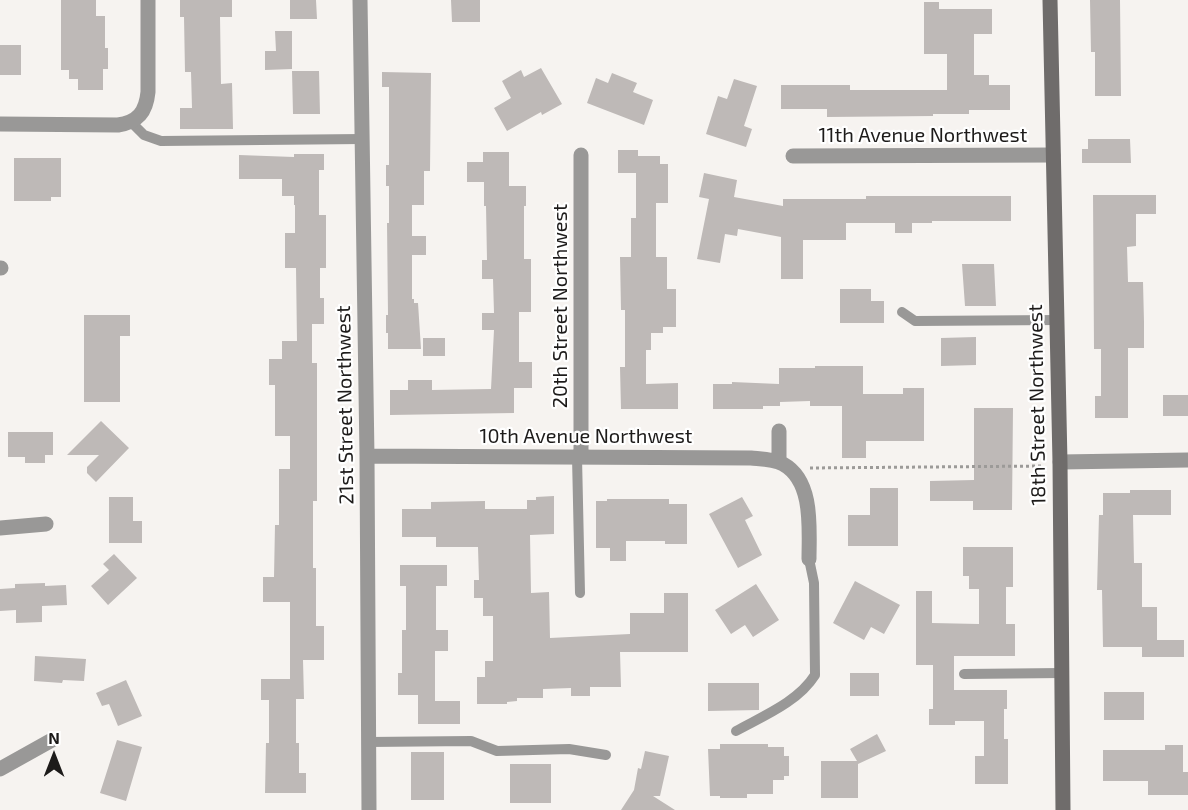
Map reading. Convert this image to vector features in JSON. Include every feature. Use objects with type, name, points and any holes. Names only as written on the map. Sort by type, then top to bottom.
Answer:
[{"type":"street","points":[[0,124],[118,125],[135,119],[146,107],[148,92],[148,0]]},
{"type":"street","name":"21st Street Northwest","points":[[360,0],[367,456],[369,810]]},
{"type":"street","name":"18th Street Northwest","points":[[1050,0],[1060,462],[1064,810]]},
{"type":"street","name":"20th Street Northwest","points":[[579,457],[581,155]]},
{"type":"street","name":"11th Avenue Northwest","points":[[793,156],[1053,155]]},
{"type":"street","points":[[779,431],[788,469],[805,497],[808,512],[809,559]]},
{"type":"street","name":"10th Avenue Northwest","points":[[367,456],[751,458],[788,469]]},
{"type":"street","points":[[1060,462],[1188,460]]},
{"type":"street","points":[[0,528],[46,524]]},
{"type":"street","points":[[0,769],[52,740]]},
{"type":"lane","points":[[135,119],[144,135],[161,141],[362,139]]},
{"type":"lane","points":[[902,312],[915,321],[1057,320]]},
{"type":"lane","points":[[579,457],[580,593]]},
{"type":"lane","points":[[736,731],[788,702],[809,685],[815,675],[814,583],[809,559]]},
{"type":"lane","points":[[964,674],[1062,673]]},
{"type":"lane","points":[[369,742],[471,741],[497,751],[569,749],[606,755]]},
{"type":"path","points":[[788,469],[1045,466],[1060,462]]},
{"type":"building","points":[[61,0],[96,0],[96,16],[105,16],[105,48],[108,48],[108,69],[103,69],[103,90],[78,90],[78,79],[69,79],[69,70],[61,70]]},
{"type":"building","points":[[180,0],[232,0],[232,17],[220,17],[221,84],[232,83],[233,129],[180,129],[180,108],[192,108],[191,72],[185,72],[184,17],[180,17]]},
{"type":"building","points":[[290,0],[316,0],[317,19],[290,19]]},
{"type":"building","points":[[451,0],[480,0],[480,22],[452,22]]},
{"type":"building","points":[[1090,0],[1120,0],[1121,96],[1095,96],[1095,52],[1091,52]]},
{"type":"building","points":[[924,2],[939,2],[939,9],[992,9],[992,34],[974,34],[974,75],[989,75],[989,85],[1010,85],[1010,110],[969,110],[969,114],[933,114],[933,116],[827,117],[827,109],[781,109],[781,85],[850,85],[850,90],[947,90],[947,54],[924,54]]},
{"type":"building","points":[[275,31],[292,31],[292,69],[265,70],[265,51],[276,51]]},
{"type":"building","points":[[0,45],[21,45],[21,75],[0,75]]},
{"type":"building","points":[[541,68],[562,104],[542,115],[541,112],[507,131],[494,108],[511,98],[502,81],[521,70],[524,77]]},
{"type":"building","points":[[292,71],[319,71],[320,114],[293,114]]},
{"type":"building","points":[[382,72],[431,73],[430,171],[424,171],[424,205],[412,205],[412,236],[426,236],[426,255],[412,255],[412,299],[414,303],[418,303],[421,349],[388,349],[386,315],[388,315],[389,186],[386,186],[386,165],[389,165],[389,87],[382,87]]},
{"type":"building","points":[[612,73],[637,83],[633,92],[653,100],[644,125],[587,103],[596,78],[608,83]]},
{"type":"building","points":[[734,79],[757,86],[744,126],[752,129],[746,147],[706,134],[718,96],[727,99]]},
{"type":"building","points":[[1088,139],[1130,139],[1131,163],[1082,163],[1082,149],[1088,149]]},
{"type":"building","points":[[618,150],[638,150],[638,156],[660,156],[660,164],[668,164],[668,203],[656,203],[656,257],[667,257],[667,289],[676,289],[676,327],[663,327],[663,333],[651,333],[651,350],[646,350],[646,384],[678,383],[678,409],[621,409],[620,367],[625,367],[625,310],[621,310],[620,257],[631,257],[631,218],[636,218],[636,173],[618,173]]},
{"type":"building","points":[[483,152],[509,152],[509,186],[526,186],[524,259],[531,259],[531,312],[519,312],[519,362],[532,362],[532,388],[514,388],[514,413],[390,415],[390,390],[408,390],[408,380],[432,380],[432,390],[491,389],[494,330],[482,330],[482,313],[494,313],[493,279],[482,279],[482,260],[487,260],[484,182],[467,182],[467,162],[483,162]]},
{"type":"building","points":[[294,154],[324,154],[324,170],[319,170],[319,215],[326,215],[326,268],[320,268],[320,298],[324,298],[324,324],[312,324],[312,363],[317,363],[317,501],[313,501],[313,568],[316,568],[316,626],[324,626],[324,660],[303,660],[304,699],[296,699],[299,773],[306,773],[306,793],[265,793],[266,743],[269,743],[269,700],[261,700],[261,679],[290,679],[290,602],[263,602],[263,577],[274,577],[275,525],[279,525],[279,469],[290,469],[290,436],[275,436],[275,385],[269,385],[269,359],[282,359],[282,341],[297,341],[296,268],[285,268],[285,233],[295,233],[295,205],[294,196],[282,196],[282,179],[239,179],[239,155],[294,157]]},
{"type":"building","points":[[14,158],[61,158],[61,197],[51,197],[51,201],[14,201]]},
{"type":"building","points":[[704,173],[737,180],[734,197],[783,206],[783,199],[866,199],[866,196],[1011,196],[1011,221],[912,223],[912,233],[895,233],[895,223],[846,223],[846,240],[803,240],[803,279],[781,279],[781,237],[738,229],[737,236],[725,234],[720,263],[697,259],[709,199],[699,197]]},
{"type":"building","points":[[1093,195],[1156,195],[1156,214],[1136,214],[1136,246],[1127,247],[1128,282],[1143,282],[1144,322],[1144,348],[1128,348],[1128,418],[1095,418],[1095,396],[1101,396],[1101,349],[1094,349]]},
{"type":"building","points":[[962,264],[994,264],[996,306],[965,306]]},
{"type":"building","points":[[840,289],[871,289],[871,301],[884,301],[884,323],[840,323]]},
{"type":"building","points":[[84,315],[130,315],[130,336],[120,336],[120,402],[84,402]]},
{"type":"building","points":[[976,337],[976,365],[941,366],[941,338]]},
{"type":"building","points":[[423,338],[445,338],[445,356],[423,356]]},
{"type":"building","points":[[815,366],[863,366],[863,394],[903,394],[903,388],[924,388],[924,441],[866,441],[866,458],[842,458],[842,406],[810,406],[810,401],[780,402],[780,406],[763,406],[763,409],[713,409],[713,384],[732,384],[732,382],[779,384],[779,368],[815,368]]},
{"type":"building","points":[[1163,395],[1188,395],[1188,416],[1163,416]]},
{"type":"building","points":[[974,408],[1013,408],[1012,510],[973,510],[973,501],[930,501],[930,481],[974,480]]},
{"type":"building","points":[[101,421],[129,448],[96,482],[87,473],[87,467],[99,455],[67,455]]},
{"type":"building","points":[[8,432],[53,432],[53,455],[45,455],[45,463],[25,463],[25,457],[8,457]]},
{"type":"building","points":[[870,488],[898,488],[898,546],[848,546],[848,515],[870,515]]},
{"type":"building","points":[[1130,490],[1171,490],[1171,515],[1133,515],[1134,563],[1142,563],[1142,607],[1157,607],[1157,640],[1184,640],[1184,657],[1142,657],[1142,647],[1103,647],[1102,590],[1097,590],[1099,515],[1103,515],[1103,493],[1130,493]]},
{"type":"building","points":[[554,496],[554,534],[530,535],[531,593],[549,592],[550,638],[630,634],[630,613],[664,613],[664,593],[688,593],[688,652],[620,652],[621,687],[590,687],[590,696],[571,696],[571,688],[543,689],[543,698],[517,698],[517,701],[507,702],[507,704],[477,704],[477,677],[485,677],[485,661],[493,661],[493,616],[483,616],[483,598],[474,598],[474,580],[479,580],[478,547],[436,547],[436,537],[402,537],[402,509],[431,509],[431,502],[485,501],[485,509],[527,509],[527,500]]},
{"type":"building","points":[[109,497],[133,497],[133,521],[142,521],[142,543],[109,543]]},
{"type":"building","points":[[742,497],[753,516],[745,520],[762,555],[738,568],[709,514]]},
{"type":"building","points":[[607,499],[669,499],[669,504],[687,504],[687,544],[665,544],[665,541],[626,541],[626,561],[610,561],[610,548],[596,548],[596,501],[607,501]]},
{"type":"building","points":[[963,547],[1013,547],[1013,587],[1006,587],[1006,624],[1015,624],[1015,656],[954,656],[954,690],[1007,690],[1007,709],[1004,709],[1004,739],[1008,739],[1008,784],[975,784],[975,756],[984,756],[984,721],[955,721],[955,725],[929,725],[929,709],[933,709],[933,665],[916,665],[916,591],[932,591],[932,623],[979,624],[979,589],[969,589],[969,576],[963,576]]},
{"type":"building","points":[[114,554],[137,578],[108,605],[91,586],[109,570],[103,564]]},
{"type":"building","points":[[400,565],[447,565],[447,586],[436,586],[436,630],[448,630],[448,651],[435,651],[435,701],[460,701],[460,724],[418,724],[418,695],[398,695],[398,673],[402,673],[402,630],[406,630],[406,586],[400,586]]},
{"type":"building","points":[[855,581],[900,605],[884,634],[871,627],[864,640],[833,623]]},
{"type":"building","points":[[45,583],[45,586],[66,585],[67,605],[42,606],[42,622],[16,623],[16,610],[0,611],[0,589],[15,588],[15,584]]},
{"type":"building","points":[[756,584],[779,620],[753,637],[745,625],[731,634],[715,610]]},
{"type":"building","points":[[35,656],[86,659],[84,681],[63,680],[62,683],[34,681]]},
{"type":"building","points":[[850,673],[879,673],[879,696],[850,696]]},
{"type":"building","points":[[126,680],[142,716],[118,726],[109,704],[102,706],[96,693]]},
{"type":"building","points":[[708,683],[759,683],[759,710],[708,711]]},
{"type":"building","points":[[1104,692],[1144,692],[1144,720],[1104,720]]},
{"type":"building","points":[[877,734],[886,751],[858,764],[858,798],[821,798],[821,761],[857,761],[850,749]]},
{"type":"building","points":[[117,740],[142,747],[126,801],[100,793]]},
{"type":"building","points":[[720,744],[768,744],[768,747],[784,747],[784,756],[789,756],[789,776],[784,776],[784,780],[773,780],[773,794],[747,794],[747,798],[710,796],[708,749],[720,749]]},
{"type":"building","points":[[1165,745],[1183,745],[1183,772],[1188,772],[1188,795],[1148,795],[1148,781],[1103,781],[1103,750],[1165,750]]},
{"type":"building","points":[[645,751],[669,756],[660,796],[653,796],[675,810],[621,810],[634,790],[638,768],[641,769]]},
{"type":"building","points":[[411,752],[444,752],[444,800],[411,800]]},
{"type":"building","points":[[510,764],[551,764],[551,803],[510,803]]}]
